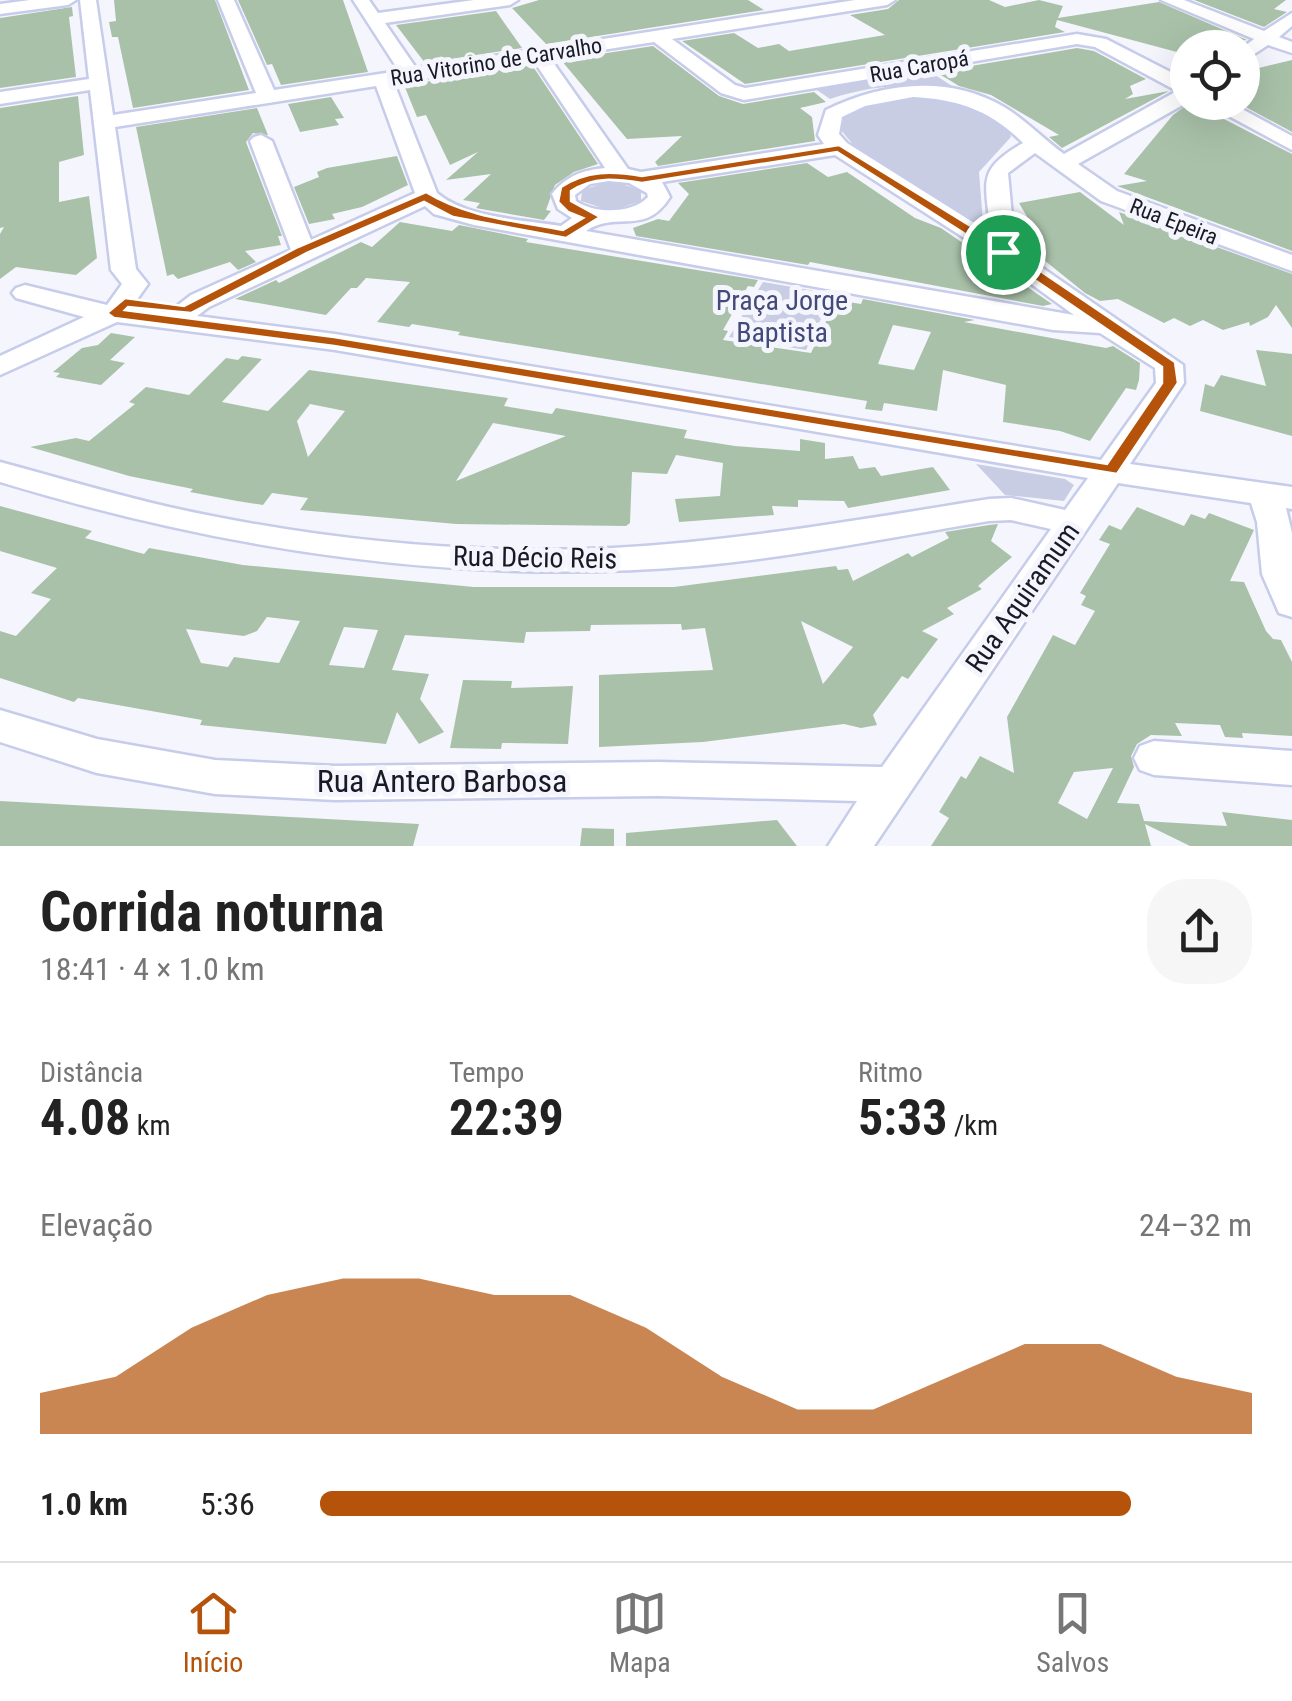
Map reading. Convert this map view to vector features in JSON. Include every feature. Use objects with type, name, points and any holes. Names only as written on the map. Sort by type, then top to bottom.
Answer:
[{"type":"street","points":[[0,9],[68,0]]},
{"type":"street","points":[[0,367],[64,336],[135,284],[124,270],[88,0]]},
{"type":"street","points":[[226,0],[267,96]]},
{"type":"street","points":[[361,0],[410,74]]},
{"type":"street","points":[[374,19],[510,0]]},
{"type":"street","name":"Rua Vitorino de Carvalho","points":[[104,123],[888,0]]},
{"type":"street","points":[[1169,0],[1292,48]]},
{"type":"street","points":[[1260,45],[1292,18]]},
{"type":"street","name":"Rua Caropá","points":[[658,36],[728,89],[744,94],[1077,39],[1100,44],[1170,81]]},
{"type":"street","points":[[538,54],[631,177],[658,190],[657,204],[650,210],[624,218],[594,217],[567,206],[563,198],[566,190],[588,178],[631,177],[839,148],[1003,252],[1106,325]]},
{"type":"street","points":[[383,79],[426,196],[431,203],[458,214],[1053,322],[1106,325]]},
{"type":"street","points":[[0,98],[102,83]]},
{"type":"street","name":"Rua Epeira","points":[[839,148],[828,135],[833,114],[864,98],[912,92],[958,96],[991,106],[1109,196],[1292,264]]},
{"type":"street","points":[[1064,162],[1112,140],[1170,103]]},
{"type":"street","points":[[1247,120],[1292,144]]},
{"type":"street","points":[[261,141],[303,250]]},
{"type":"street","points":[[1003,252],[997,173],[1003,163],[1036,144]]},
{"type":"street","points":[[180,316],[303,250],[426,196]]},
{"type":"street","points":[[566,234],[594,217]]},
{"type":"street","points":[[13,291],[1278,497],[1275,514],[1283,547],[1278,580],[1292,604]]},
{"type":"street","name":"Rua Aquiramum","points":[[850,846],[1170,383],[1170,366],[1106,325]]},
{"type":"street","name":"Rua Décio Reis","points":[[0,472],[169,519],[294,542],[426,556],[580,559],[695,554],[837,538],[1010,509],[1073,524]]},
{"type":"street","name":"Rua Antero Barbosa","points":[[0,726],[97,756],[215,776],[335,783],[658,779],[891,784]]},
{"type":"street","points":[[1154,758],[1292,768]]},
{"type":"green space","points":[[924,68],[960,91],[894,86],[830,99],[814,88]]},
{"type":"green space","points":[[899,95],[940,96],[1007,122],[1011,137],[979,172],[983,222],[970,220],[855,147],[840,129],[845,111]]},
{"type":"green space","points":[[611,181],[641,190],[641,201],[611,211],[581,201],[582,190]]},
{"type":"green space","name":"Praça Jorge Baptista","points":[[763,282],[833,294],[806,350],[729,337]]},
{"type":"green space","points":[[976,464],[1065,479],[1074,485],[1064,501],[1005,495]]},
{"type":"building","points":[[114,0],[215,0],[249,90],[133,108],[118,37],[112,37],[109,22],[116,21]]},
{"type":"building","points":[[238,0],[343,0],[368,72],[281,85],[272,64],[267,65]]},
{"type":"building","points":[[539,0],[748,0],[764,10],[546,44],[512,8]]},
{"type":"building","points":[[899,0],[989,0],[1005,7],[1039,0],[1063,6],[1058,18],[1159,2],[1224,30],[1170,30],[1170,50],[1057,20],[1055,27],[1065,32],[745,84],[682,41],[734,33],[758,48],[779,44],[789,51],[885,35],[850,15],[888,9]]},
{"type":"building","points":[[1194,0],[1286,0],[1274,9],[1287,12],[1264,27]]},
{"type":"building","points":[[72,7],[73,16],[69,17],[76,77],[0,88],[0,18]]},
{"type":"building","points":[[496,11],[522,48],[425,63],[396,25]]},
{"type":"building","points":[[653,46],[719,96],[743,104],[814,92],[826,102],[800,108],[812,117],[815,141],[658,166],[655,162],[682,136],[627,139],[561,60]]},
{"type":"building","points":[[1077,48],[1094,51],[1146,79],[1130,86],[1133,94],[1125,99],[1169,91],[1062,148],[1049,137],[1059,135],[991,95],[959,86],[936,72]]},
{"type":"building","points":[[1292,60],[1292,132],[1260,115],[1260,68]]},
{"type":"building","points":[[532,65],[598,164],[574,172],[555,185],[546,210],[551,211],[544,220],[476,208],[480,203],[463,200],[491,174],[446,180],[478,152],[450,165],[426,115],[417,117],[404,85]]},
{"type":"building","points":[[78,96],[84,155],[59,162],[59,202],[89,196],[97,258],[76,275],[16,267],[0,279],[0,234],[4,227],[0,228],[0,108]]},
{"type":"building","points":[[331,97],[344,118],[335,119],[339,125],[300,132],[288,104]]},
{"type":"building","points":[[257,108],[268,135],[253,133],[246,142],[282,236],[278,236],[281,245],[245,251],[256,262],[238,270],[230,262],[178,279],[173,274],[167,276],[136,127]]},
{"type":"building","points":[[1170,119],[1226,120],[1292,154],[1292,251],[1117,186],[1147,181],[1124,174]]},
{"type":"building","points":[[397,156],[408,185],[362,207],[332,214],[335,219],[309,224],[294,187],[319,177],[317,172],[327,168]]},
{"type":"building","points":[[807,163],[828,177],[847,172],[915,218],[941,228],[1052,304],[1043,306],[810,262],[808,265],[636,236],[633,228],[658,219],[669,221],[689,194],[678,183]]},
{"type":"building","points":[[1080,192],[1124,225],[1119,212],[1292,274],[1292,328],[1276,305],[1268,317],[1250,326],[1249,322],[1223,330],[1203,320],[1190,326],[1174,318],[1164,323],[1118,299],[1100,301],[1085,293],[1039,256],[1044,254],[1030,240],[1038,239],[1024,220],[1029,220],[1019,203]]},
{"type":"building","points":[[400,222],[452,231],[459,225],[528,239],[526,242],[758,280],[754,287],[748,286],[723,330],[728,331],[723,340],[811,353],[836,300],[861,304],[863,299],[975,320],[964,322],[1106,348],[1113,346],[1140,363],[1139,380],[1136,390],[1126,388],[1090,441],[1060,431],[1003,422],[1006,385],[943,370],[937,411],[884,403],[882,411],[865,409],[867,401],[458,335],[460,332],[412,324],[409,327],[377,322],[410,282],[366,278],[326,315],[235,299],[276,280],[279,283],[361,242],[372,247]],"holes":[[[893,325],[931,332],[914,370],[878,364]]]},
{"type":"building","points":[[111,333],[135,337],[110,360],[125,363],[101,385],[56,377],[60,373],[53,372],[82,348],[98,345]]},
{"type":"building","points":[[1256,350],[1292,354],[1292,436],[1200,411],[1205,384],[1214,387],[1221,375],[1266,386]]},
{"type":"building","points":[[242,356],[262,359],[222,402],[268,411],[309,370],[508,398],[504,406],[552,414],[556,408],[687,430],[684,438],[735,446],[800,451],[800,439],[825,443],[825,459],[853,456],[859,469],[875,467],[881,476],[933,467],[950,490],[848,508],[844,501],[798,500],[798,507],[772,506],[774,515],[679,522],[675,499],[720,496],[723,463],[676,455],[667,474],[632,472],[630,523],[626,526],[456,524],[300,510],[308,498],[272,493],[263,505],[237,501],[190,492],[193,489],[129,476],[30,447],[76,438],[89,441],[135,404],[129,402],[146,387],[189,395],[226,358],[238,360]],"holes":[[[310,404],[345,411],[308,457],[297,421]],[[493,423],[566,436],[456,481]]]},
{"type":"building","points":[[0,506],[92,531],[85,538],[144,554],[149,548],[243,565],[474,587],[674,587],[836,566],[838,570],[848,569],[853,581],[908,553],[912,557],[949,538],[945,532],[998,524],[991,541],[1012,557],[978,586],[982,589],[947,608],[954,614],[922,631],[938,639],[908,679],[902,676],[873,715],[877,725],[861,728],[844,724],[703,742],[599,747],[599,675],[713,670],[705,628],[682,630],[681,624],[591,625],[590,631],[526,632],[524,643],[405,635],[392,670],[429,674],[420,699],[444,732],[419,744],[397,712],[386,744],[200,725],[202,720],[78,698],[74,702],[0,678],[0,631],[16,636],[51,599],[31,593],[57,568],[0,551]],"holes":[[[267,617],[300,621],[279,663],[234,657],[228,667],[201,663],[186,629],[244,636],[257,631]],[[801,621],[853,647],[823,684]],[[344,627],[378,630],[364,668],[329,665]]]},
{"type":"building","points":[[1137,507],[1184,526],[1191,514],[1205,519],[1209,513],[1254,530],[1230,581],[1244,582],[1266,631],[1273,639],[1281,640],[1292,662],[1292,736],[1242,733],[1243,738],[1225,737],[1220,725],[1175,723],[1182,736],[1151,735],[1137,744],[1131,756],[1134,767],[1117,803],[1139,804],[1144,821],[1227,826],[1222,812],[1292,820],[1292,846],[1190,846],[1145,824],[1151,846],[931,846],[949,818],[939,812],[961,776],[966,779],[980,756],[1014,773],[1007,717],[1053,635],[1075,645],[1095,611],[1081,605],[1086,596],[1080,593],[1110,544],[1099,540],[1109,525],[1121,530]],"holes":[[[1113,768],[1087,819],[1058,803],[1074,772]]]},
{"type":"building","points":[[463,680],[512,681],[511,688],[573,686],[568,744],[502,743],[501,749],[450,748]]},
{"type":"building","points":[[0,801],[419,824],[413,846],[0,846]]},
{"type":"building","points":[[777,820],[797,846],[626,846],[626,833]]},
{"type":"building","points":[[582,828],[614,829],[614,846],[580,846]]},
{"type":"route","points":[[839,148],[1003,252],[1072,303],[1170,366],[1170,383],[1111,470],[334,342],[114,313],[125,302],[186,310],[303,250],[426,196],[431,203],[458,214],[566,234],[594,217],[572,210],[564,202],[566,190],[580,180],[612,175],[642,179],[839,148]]}]
